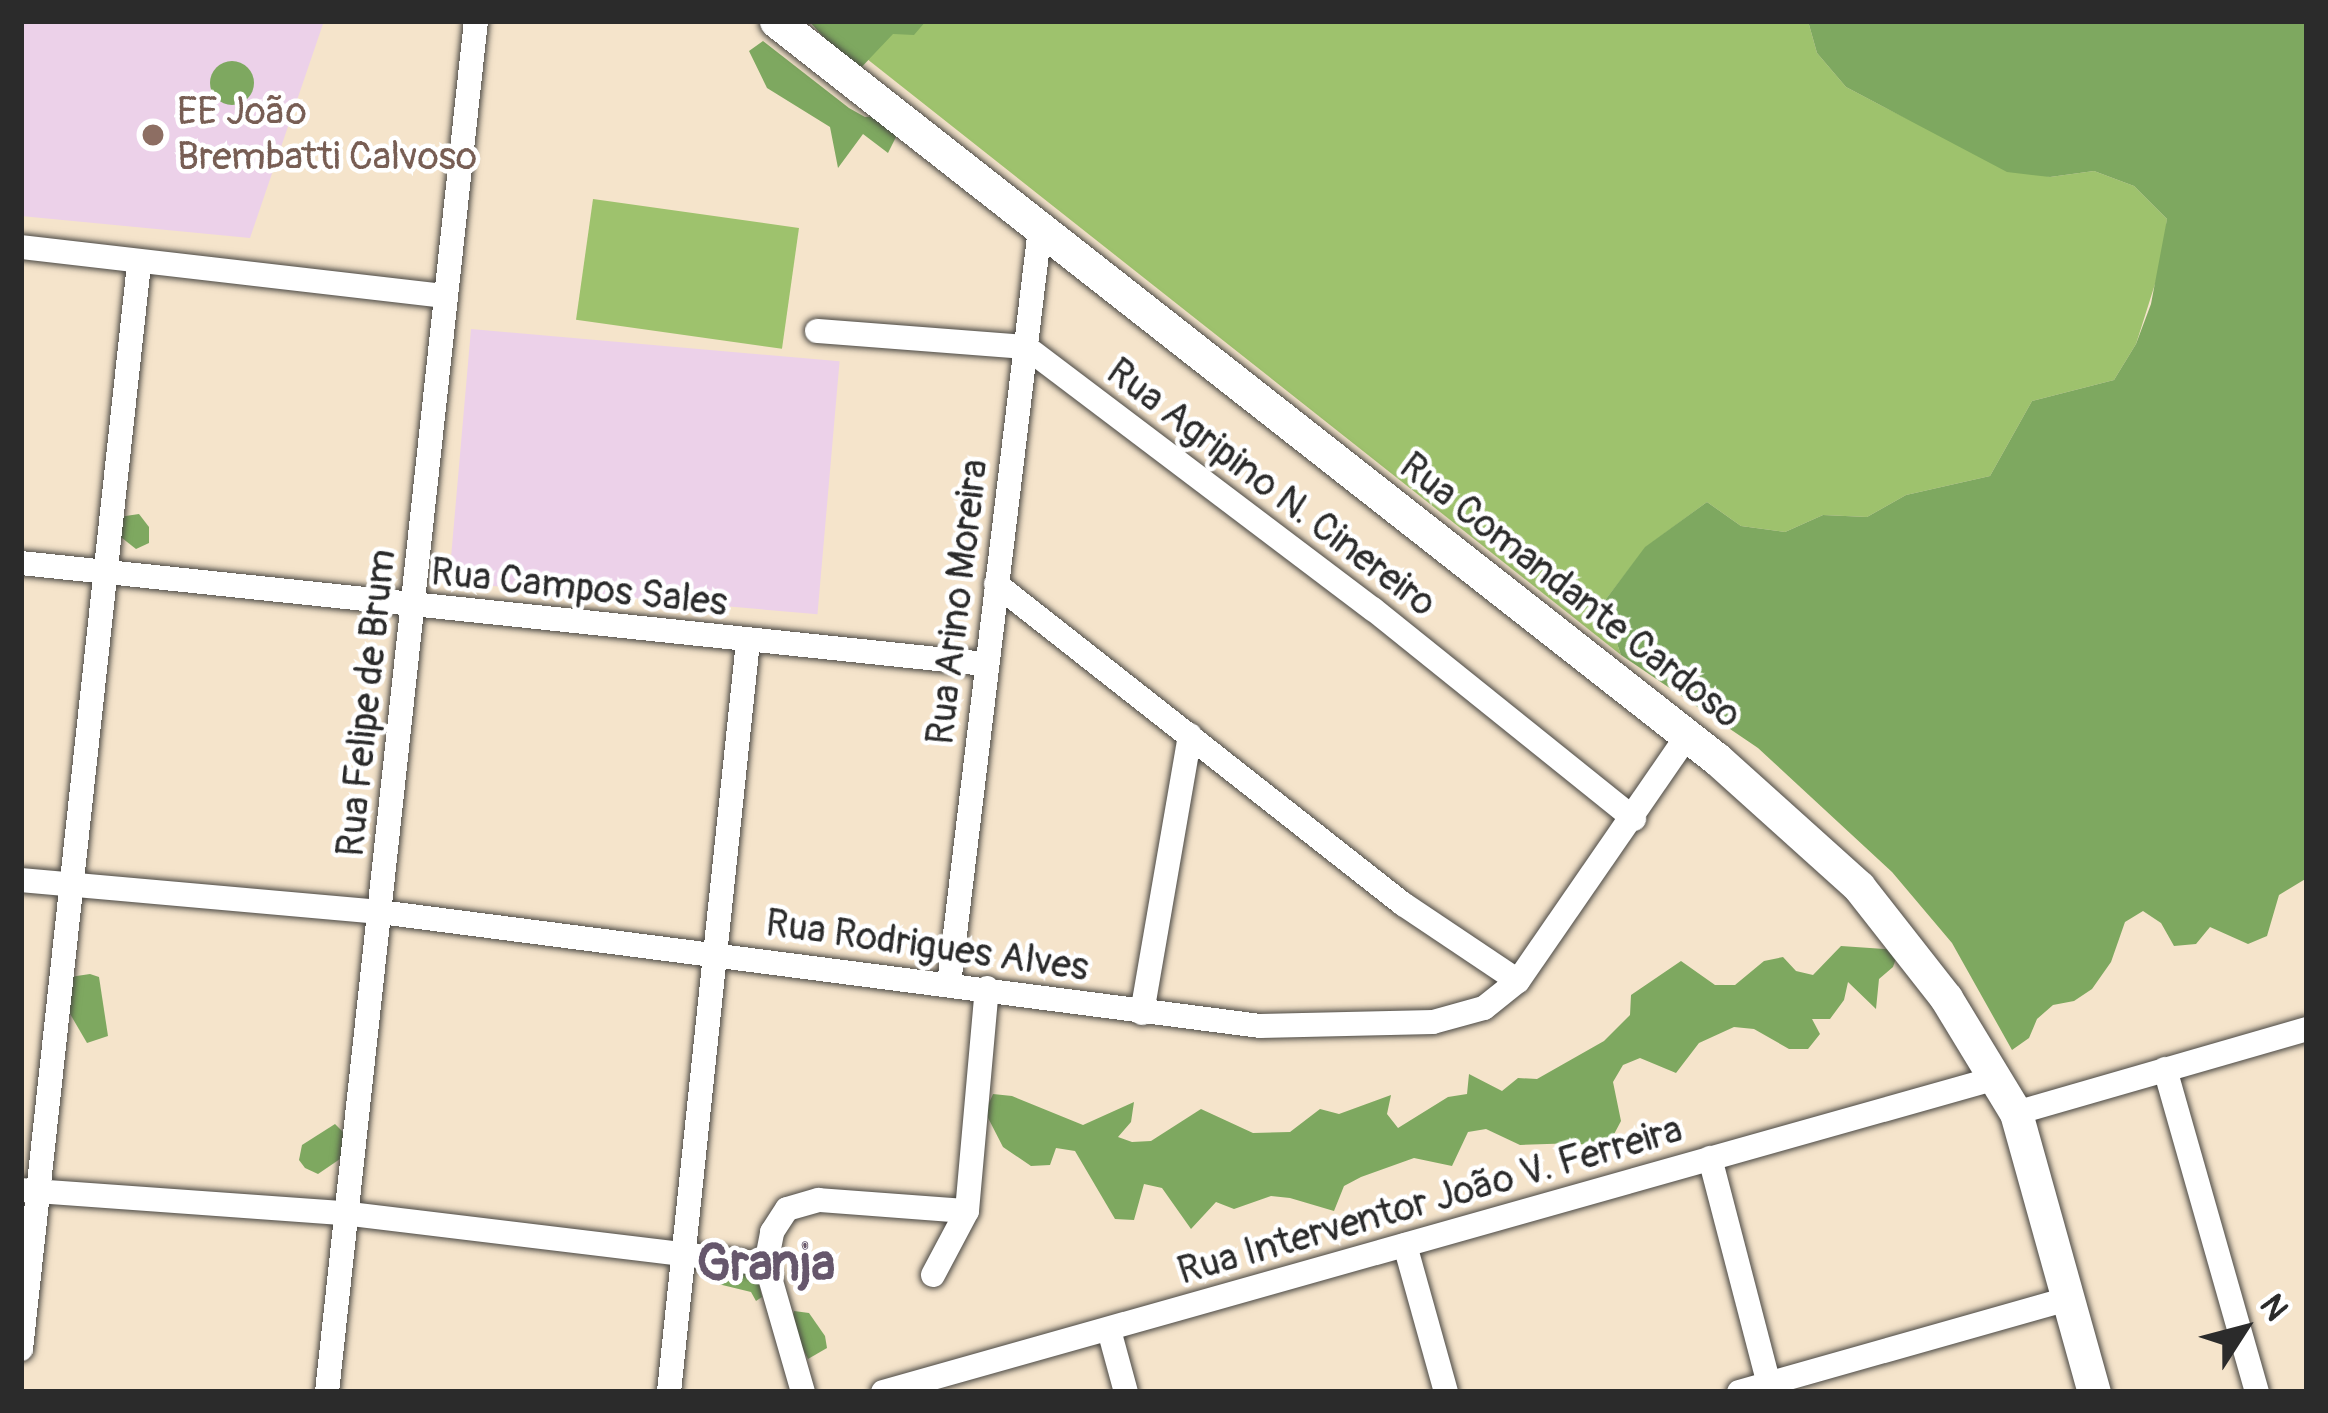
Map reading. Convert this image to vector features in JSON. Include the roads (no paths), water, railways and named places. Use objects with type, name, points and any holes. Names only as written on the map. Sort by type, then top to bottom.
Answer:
[{"type":"street","name":"Rua Felipe de Brum","points":[[327,1392],[476,21]]},
{"type":"street","name":"Rua Comandante Cardoso","points":[[776,21],[1687,736],[1770,803],[1859,887],[1946,998],[2016,1114],[2094,1392]]},
{"type":"street","name":"Rua Arino Moreira","points":[[949,984],[1040,229]]},
{"type":"street","points":[[21,247],[443,296]]},
{"type":"street","points":[[21,1349],[31,1191],[139,264]]},
{"type":"street","points":[[818,331],[1026,346]]},
{"type":"street","name":"Rua Agripino N. Cinereiro","points":[[1026,346],[1373,609],[1634,819]]},
{"type":"street","name":"Rua Campos Sales","points":[[21,562],[986,664]]},
{"type":"street","points":[[996,584],[1402,904],[1518,981]]},
{"type":"street","points":[[669,1392],[748,642]]},
{"type":"street","points":[[1142,1012],[1190,735]]},
{"type":"street","name":"Rua Rodrigues Alves","points":[[21,880],[380,912],[1260,1026],[1433,1022],[1484,1008],[1518,981],[1687,736]]},
{"type":"street","points":[[932,1275],[967,1211],[987,988]]},
{"type":"street","points":[[2016,1114],[2306,1032]]},
{"type":"street","points":[[2165,1069],[2257,1392]]},
{"type":"street","name":"Rua Interventor João V. Ferreira","points":[[883,1392],[1996,1078]]},
{"type":"street","points":[[1710,1158],[1770,1388]]},
{"type":"street","points":[[31,1191],[343,1213],[766,1264]]},
{"type":"street","points":[[803,1392],[766,1264],[772,1232],[788,1209],[819,1199],[967,1211]]},
{"type":"street","points":[[1405,1245],[1446,1392]]},
{"type":"street","points":[[1739,1392],[1770,1388],[2068,1299]]},
{"type":"street","points":[[1109,1330],[1126,1392]]},
{"type":"place","name":"EE João Brembatti Calvoso","points":[[153,135]]},
{"type":"district","name":"Granja","points":[[766,1264]]}]
